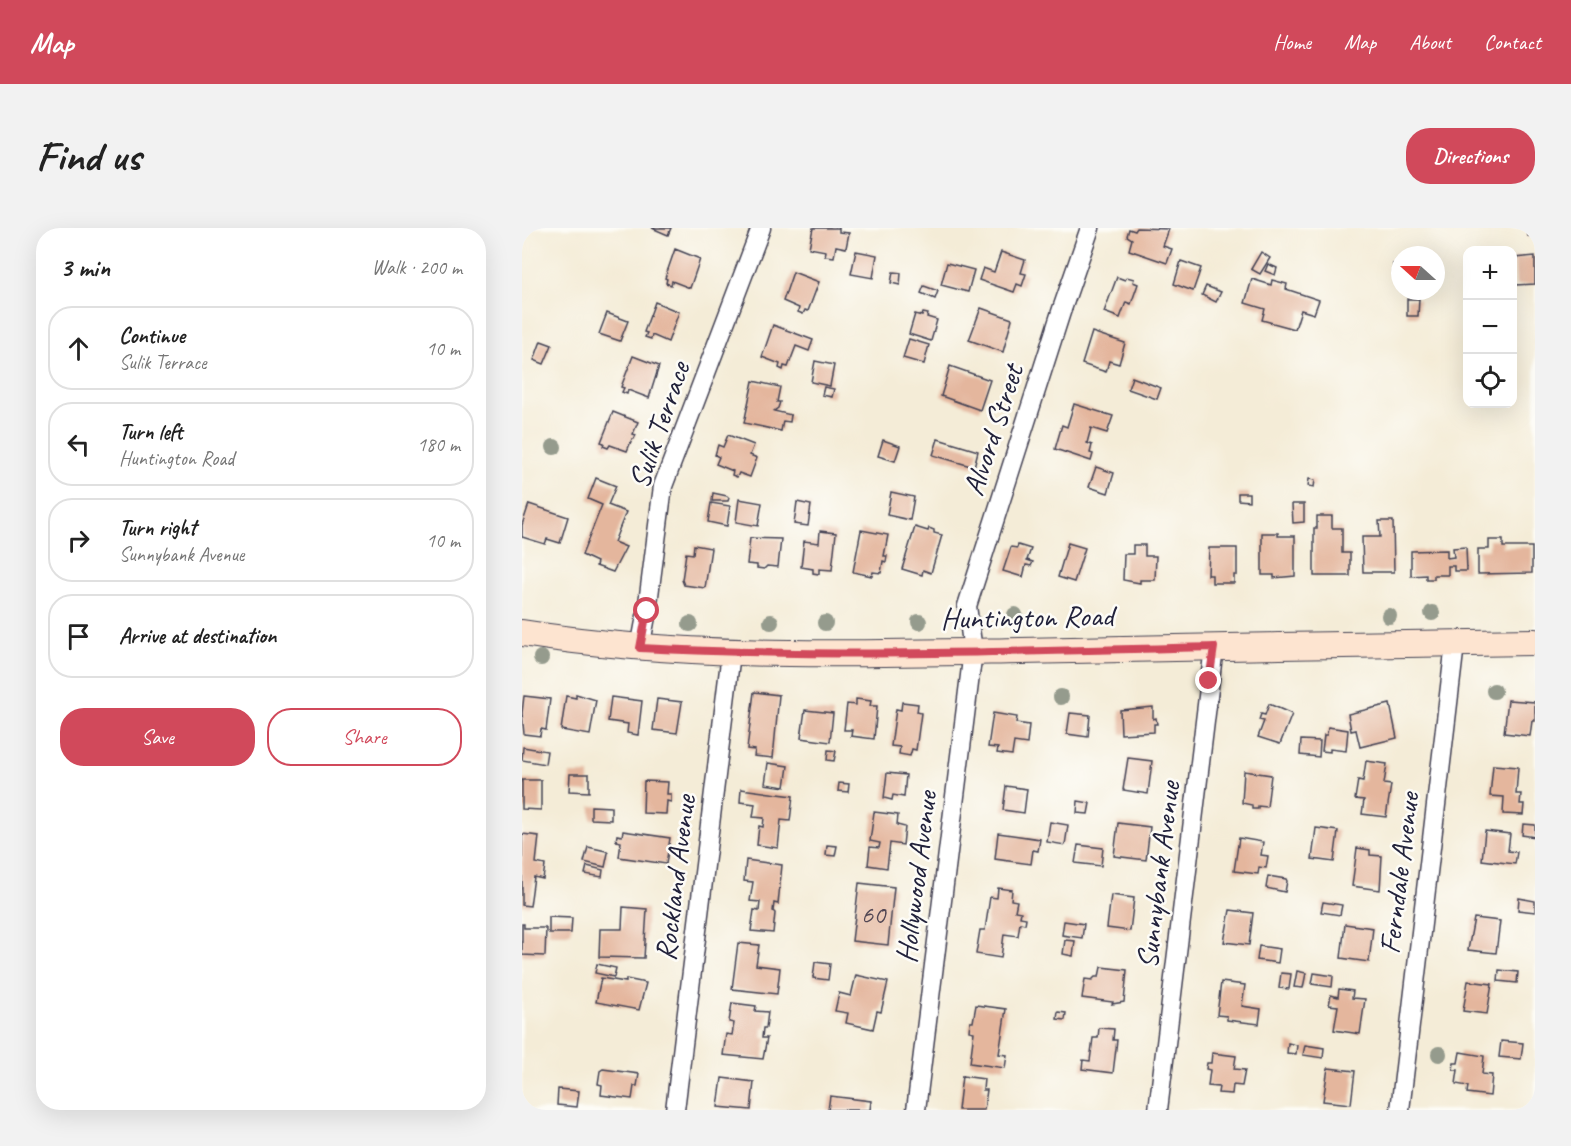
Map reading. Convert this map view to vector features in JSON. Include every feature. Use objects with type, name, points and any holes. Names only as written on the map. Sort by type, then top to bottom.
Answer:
[{"type":"main road","name":"Huntington Road","points":[[522,633],[640,648],[731,653],[1535,642]]},
{"type":"street","name":"Sulik Terrace","points":[[640,648],[663,486],[761,228]]},
{"type":"street","name":"Alvord Street","points":[[973,651],[968,606],[1090,228]]},
{"type":"street","name":"Ferndale Avenue","points":[[1400,1110],[1455,644]]},
{"type":"street","name":"Sunnybank Avenue","points":[[1158,1110],[1214,647]]},
{"type":"street","name":"Hollywood Avenue","points":[[916,1110],[973,651]]},
{"type":"street","name":"Rockland Avenue","points":[[675,1110],[731,653]]},
{"type":"building","points":[[652,228],[671,228],[668,235]]},
{"type":"building","points":[[813,228],[839,228],[839,232],[849,233],[846,248],[836,246],[834,257],[825,256],[826,251],[809,248]]},
{"type":"building","points":[[1137,228],[1169,229],[1163,246],[1172,249],[1167,263],[1129,250],[1132,239],[1127,236],[1129,229],[1135,231]]},
{"type":"building","points":[[1527,228],[1535,228],[1535,236],[1528,236]]},
{"type":"building","points":[[675,249],[700,259],[690,288],[672,281],[671,285],[666,283],[665,278]]},
{"type":"building","points":[[856,251],[877,255],[873,278],[851,274]]},
{"type":"building","points":[[1001,252],[1025,260],[1021,273],[1026,274],[1022,286],[1017,284],[1014,292],[979,280],[983,268],[994,272]]},
{"type":"building","points":[[1261,252],[1270,258],[1260,274],[1251,269]]},
{"type":"building","points":[[1535,256],[1535,284],[1517,285],[1517,258]]},
{"type":"building","points":[[1181,261],[1201,268],[1193,291],[1174,284]]},
{"type":"building","points":[[947,263],[974,270],[968,292],[941,285]]},
{"type":"building","points":[[1268,264],[1277,268],[1275,275],[1265,271]]},
{"type":"building","points":[[793,272],[819,282],[808,311],[805,310],[803,314],[798,312],[799,308],[783,301]]},
{"type":"building","points":[[893,272],[901,273],[900,285],[891,283]]},
{"type":"building","points":[[1117,277],[1125,280],[1127,277],[1134,279],[1133,282],[1138,284],[1131,304],[1126,302],[1120,318],[1104,312]]},
{"type":"building","points":[[1252,279],[1271,285],[1272,280],[1287,284],[1286,289],[1319,300],[1314,314],[1301,310],[1295,329],[1262,320],[1265,309],[1245,303]]},
{"type":"building","points":[[924,286],[938,291],[935,299],[921,293]]},
{"type":"building","points":[[1206,286],[1221,292],[1216,302],[1202,295]]},
{"type":"building","points":[[1407,300],[1419,300],[1418,316],[1407,316]]},
{"type":"building","points":[[655,302],[679,312],[668,342],[652,335],[651,339],[645,337],[647,333],[644,332]]},
{"type":"building","points":[[981,308],[1012,319],[1003,352],[969,340]]},
{"type":"building","points":[[607,313],[628,321],[620,341],[599,334]]},
{"type":"building","points":[[923,313],[937,320],[931,341],[909,334],[915,314],[922,316]]},
{"type":"building","points":[[773,325],[813,340],[809,351],[796,346],[788,367],[784,366],[783,370],[779,368],[780,364],[762,357]]},
{"type":"building","points":[[1092,332],[1125,343],[1119,364],[1109,361],[1106,372],[1082,364]]},
{"type":"building","points":[[909,339],[929,345],[924,364],[903,358]]},
{"type":"building","points":[[541,341],[552,345],[544,364],[534,360]]},
{"type":"building","points":[[633,356],[659,366],[649,398],[628,390],[627,394],[622,392],[624,388],[621,387]]},
{"type":"building","points":[[815,361],[834,365],[830,386],[811,382]]},
{"type":"building","points":[[950,366],[990,380],[980,410],[941,396]]},
{"type":"building","points":[[1132,377],[1161,388],[1157,399],[1128,389]]},
{"type":"building","points":[[753,381],[780,387],[777,402],[780,402],[774,411],[791,415],[790,422],[783,421],[781,431],[744,423]]},
{"type":"building","points":[[824,387],[834,389],[832,397],[822,395]]},
{"type":"building","points":[[1074,404],[1113,416],[1107,433],[1091,428],[1087,443],[1092,445],[1091,461],[1055,449],[1062,425],[1067,427]]},
{"type":"building","points":[[613,412],[638,422],[633,434],[636,435],[627,451],[610,445],[608,448],[601,442]]},
{"type":"building","points":[[728,435],[754,445],[750,455],[757,458],[750,477],[739,473],[737,477],[732,475],[733,471],[716,464],[719,457],[715,455],[718,445],[723,447]]},
{"type":"building","points":[[938,439],[978,451],[974,467],[933,455]]},
{"type":"building","points":[[883,440],[900,446],[895,461],[878,456]]},
{"type":"building","points":[[1096,467],[1114,473],[1108,493],[1089,487]]},
{"type":"building","points":[[596,478],[616,486],[608,505],[626,512],[614,542],[626,547],[613,572],[596,566],[597,562],[582,555],[602,505],[588,499]]},
{"type":"building","points":[[1309,479],[1315,480],[1314,487],[1308,486]]},
{"type":"building","points":[[891,492],[914,497],[910,520],[887,515]]},
{"type":"building","points":[[713,493],[727,496],[728,501],[712,501]]},
{"type":"building","points":[[1238,493],[1249,493],[1249,501],[1238,500]]},
{"type":"building","points":[[739,499],[762,503],[758,526],[736,522]]},
{"type":"building","points":[[797,502],[811,505],[808,526],[794,524]]},
{"type":"building","points":[[711,503],[730,506],[727,526],[708,522]]},
{"type":"building","points":[[529,504],[568,517],[560,543],[547,539],[545,544],[522,537],[522,525]]},
{"type":"building","points":[[1292,504],[1304,504],[1304,522],[1293,523]]},
{"type":"building","points":[[1317,516],[1332,516],[1332,528],[1342,528],[1342,553],[1350,553],[1350,576],[1314,576],[1314,528],[1317,528]]},
{"type":"building","points":[[1379,521],[1393,521],[1394,572],[1363,572],[1362,537],[1380,537]]},
{"type":"building","points":[[915,527],[928,531],[929,528],[934,530],[934,533],[942,535],[931,573],[923,570],[922,575],[902,569]]},
{"type":"building","points":[[861,530],[888,535],[884,556],[887,556],[886,562],[883,561],[881,573],[873,572],[872,576],[853,572]]},
{"type":"building","points":[[820,531],[836,533],[832,570],[819,569],[819,574],[813,573],[813,569],[801,567],[804,541],[819,543]]},
{"type":"building","points":[[1262,533],[1295,536],[1295,576],[1274,578],[1274,575],[1262,575]]},
{"type":"building","points":[[750,538],[781,539],[778,567],[767,566],[764,569],[757,568],[757,565],[747,564]]},
{"type":"building","points":[[1489,540],[1503,540],[1503,547],[1532,547],[1532,573],[1478,574],[1478,549],[1489,549]]},
{"type":"building","points":[[1068,543],[1085,548],[1074,582],[1058,577]]},
{"type":"building","points":[[694,545],[711,548],[705,588],[684,585],[682,580],[686,553],[693,554]]},
{"type":"building","points":[[1018,545],[1031,549],[1027,560],[1033,562],[1031,566],[1026,565],[1023,577],[1003,571],[1011,547],[1017,548]]},
{"type":"building","points":[[1133,545],[1145,545],[1145,556],[1156,556],[1155,580],[1140,580],[1140,583],[1123,580],[1124,554],[1133,554]]},
{"type":"building","points":[[1466,547],[1467,571],[1454,571],[1454,566],[1448,566],[1448,575],[1434,575],[1434,579],[1426,579],[1426,575],[1411,576],[1411,551],[1447,550],[1447,558],[1454,557],[1453,548]]},
{"type":"building","points":[[1209,548],[1237,548],[1237,575],[1234,575],[1234,583],[1212,583],[1212,575],[1208,575]]},
{"type":"building","points":[[754,692],[779,695],[773,758],[754,756],[755,750],[747,749]]},
{"type":"building","points":[[576,694],[596,700],[590,735],[561,730],[566,696],[576,698]]},
{"type":"building","points":[[524,696],[550,699],[546,730],[541,729],[540,736],[524,734],[522,713]]},
{"type":"building","points":[[611,697],[642,701],[638,735],[627,733],[628,724],[608,721]]},
{"type":"building","points":[[657,699],[682,702],[677,733],[653,730]]},
{"type":"building","points":[[856,699],[871,701],[870,706],[877,706],[874,739],[851,736],[852,730],[844,730],[847,704],[856,705]]},
{"type":"building","points":[[1508,700],[1535,702],[1535,721],[1532,721],[1530,736],[1504,733]]},
{"type":"building","points":[[902,702],[918,704],[917,712],[921,713],[916,750],[912,749],[910,756],[899,754],[900,747],[891,746],[896,709],[901,710]]},
{"type":"building","points":[[1269,704],[1292,714],[1280,744],[1258,737],[1264,721],[1259,720],[1261,714],[1265,715]]},
{"type":"building","points":[[1390,704],[1397,738],[1360,747],[1356,730],[1351,731],[1348,714]]},
{"type":"building","points":[[1153,707],[1153,719],[1156,718],[1157,724],[1154,724],[1154,732],[1121,734],[1120,710]]},
{"type":"building","points":[[805,710],[833,713],[830,742],[801,738]]},
{"type":"building","points":[[993,713],[1017,717],[1016,723],[1029,725],[1027,744],[1014,742],[1012,755],[997,753],[998,748],[988,747]]},
{"type":"building","points":[[1070,713],[1090,715],[1088,737],[1067,734]]},
{"type":"building","points":[[1328,727],[1348,730],[1346,751],[1330,749],[1330,752],[1322,751],[1324,735],[1327,735]]},
{"type":"building","points":[[1301,740],[1320,741],[1319,757],[1300,755]]},
{"type":"building","points":[[523,747],[547,751],[545,764],[522,760]]},
{"type":"building","points":[[828,750],[836,751],[834,761],[827,760]]},
{"type":"building","points":[[1128,758],[1152,761],[1148,794],[1123,790]]},
{"type":"building","points":[[1366,761],[1387,764],[1384,784],[1391,785],[1386,817],[1362,814],[1364,800],[1355,799],[1358,780],[1363,781]]},
{"type":"building","points":[[768,763],[788,766],[785,787],[765,784]]},
{"type":"building","points":[[1493,765],[1518,767],[1516,794],[1521,794],[1520,804],[1524,804],[1523,815],[1503,814],[1504,797],[1490,796]]},
{"type":"building","points":[[1244,771],[1271,775],[1267,807],[1258,806],[1258,809],[1252,809],[1252,805],[1242,803]]},
{"type":"building","points":[[887,773],[906,775],[904,797],[893,795],[892,800],[884,798]]},
{"type":"building","points":[[570,774],[589,774],[589,792],[569,791]]},
{"type":"building","points":[[522,780],[541,780],[541,810],[522,809]]},
{"type":"building","points":[[644,781],[668,782],[667,794],[671,794],[671,802],[667,801],[666,814],[643,813]]},
{"type":"building","points":[[839,783],[849,784],[848,792],[838,791]]},
{"type":"building","points":[[1006,786],[1027,789],[1024,813],[1003,810]]},
{"type":"building","points":[[741,789],[793,796],[790,821],[781,820],[778,848],[757,845],[759,826],[763,827],[764,818],[753,817],[755,804],[740,802]]},
{"type":"building","points":[[1078,801],[1090,803],[1088,814],[1077,813]]},
{"type":"building","points":[[591,806],[611,807],[611,820],[591,819]]},
{"type":"building","points":[[874,812],[898,815],[897,825],[905,827],[903,845],[890,843],[887,868],[868,865],[870,847],[879,848],[880,843],[870,841]]},
{"type":"building","points":[[1050,822],[1068,825],[1065,845],[1047,842]]},
{"type":"building","points":[[1118,823],[1150,827],[1146,860],[1114,856]]},
{"type":"building","points":[[1523,824],[1535,825],[1535,837],[1522,835]]},
{"type":"building","points":[[1316,828],[1338,831],[1334,862],[1312,859]]},
{"type":"building","points":[[623,831],[670,838],[666,864],[619,857],[621,842],[616,841],[617,835],[622,836]]},
{"type":"building","points":[[1485,831],[1510,834],[1508,851],[1517,852],[1515,864],[1482,860]]},
{"type":"building","points":[[998,833],[1040,839],[1038,851],[1033,850],[1031,864],[995,859]]},
{"type":"building","points":[[522,834],[539,836],[536,863],[545,865],[543,879],[534,877],[530,906],[522,905]]},
{"type":"building","points":[[1239,838],[1263,842],[1261,855],[1268,856],[1266,868],[1259,867],[1258,874],[1234,871]]},
{"type":"building","points":[[827,845],[837,846],[835,856],[826,855]]},
{"type":"building","points":[[1078,845],[1103,848],[1101,866],[1075,863]]},
{"type":"building","points":[[588,847],[608,853],[605,867],[584,862]]},
{"type":"building","points":[[1357,848],[1370,850],[1370,855],[1382,856],[1380,890],[1352,886]]},
{"type":"building","points":[[746,860],[782,865],[778,904],[774,903],[773,933],[751,931],[754,910],[759,911],[760,902],[750,901],[753,882],[744,881]]},
{"type":"building","points":[[587,866],[603,870],[602,877],[585,874]]},
{"type":"building","points":[[1268,876],[1286,879],[1285,892],[1266,888]]},
{"type":"building","points":[[859,883],[894,887],[888,945],[852,941]]},
{"type":"building","points":[[998,888],[1012,890],[1011,900],[1017,901],[1015,911],[1021,912],[1020,917],[1026,918],[1025,924],[1020,923],[1018,936],[1004,934],[1001,958],[976,954],[980,930],[985,930],[990,897],[997,898]]},
{"type":"building","points":[[1111,895],[1134,898],[1130,931],[1107,928]]},
{"type":"building","points":[[1519,898],[1535,901],[1535,912],[1518,910]]},
{"type":"building","points":[[1323,902],[1342,905],[1340,915],[1321,912]]},
{"type":"building","points":[[623,907],[647,909],[644,958],[599,957],[600,929],[622,929]]},
{"type":"building","points":[[1230,910],[1253,913],[1249,945],[1224,942]]},
{"type":"building","points":[[549,917],[572,918],[571,933],[549,933]]},
{"type":"building","points":[[1474,918],[1500,921],[1496,953],[1468,950]]},
{"type":"building","points":[[1064,921],[1084,924],[1082,938],[1062,935]]},
{"type":"building","points":[[522,924],[524,928],[546,928],[545,956],[522,955]]},
{"type":"building","points":[[1345,924],[1373,928],[1369,962],[1341,958]]},
{"type":"building","points":[[1065,940],[1075,941],[1073,956],[1063,954]]},
{"type":"building","points":[[738,943],[759,945],[756,965],[780,968],[777,994],[732,989]]},
{"type":"building","points":[[1259,946],[1280,949],[1278,963],[1257,960]]},
{"type":"building","points":[[815,962],[830,964],[828,980],[813,978]]},
{"type":"building","points":[[597,964],[616,968],[614,977],[595,973]]},
{"type":"building","points":[[1101,967],[1127,970],[1124,1002],[1112,1004],[1113,1002],[1082,998],[1085,979],[1092,980],[1099,977]]},
{"type":"building","points":[[1499,970],[1518,972],[1517,983],[1498,981]]},
{"type":"building","points":[[1297,971],[1306,973],[1303,988],[1294,987]]},
{"type":"building","points":[[1281,973],[1291,974],[1289,989],[1279,988]]},
{"type":"building","points":[[1314,973],[1333,976],[1332,987],[1312,984]]},
{"type":"building","points":[[856,975],[888,982],[881,1012],[877,1011],[873,1029],[846,1023],[848,1013],[835,1011],[839,993],[851,996]]},
{"type":"building","points":[[601,978],[646,983],[639,1010],[596,1002]]},
{"type":"building","points":[[1468,981],[1492,984],[1487,1014],[1463,1011]]},
{"type":"building","points":[[1221,982],[1245,985],[1242,1006],[1261,1009],[1259,1024],[1227,1020],[1227,1016],[1217,1015]]},
{"type":"building","points":[[1339,989],[1353,991],[1352,998],[1365,999],[1360,1034],[1334,1030],[1338,1006],[1329,1005],[1331,995],[1338,997]]},
{"type":"building","points":[[732,1003],[756,1006],[755,1011],[768,1012],[766,1028],[763,1028],[762,1038],[767,1038],[763,1059],[723,1055],[726,1034],[732,1035],[734,1023],[729,1022]]},
{"type":"building","points":[[976,1005],[1006,1009],[999,1054],[1007,1055],[1005,1068],[970,1063],[974,1032],[969,1031]]},
{"type":"building","points":[[1058,1012],[1066,1013],[1065,1020],[1057,1019]]},
{"type":"building","points":[[1099,1028],[1114,1029],[1113,1040],[1117,1040],[1113,1073],[1082,1069],[1083,1060],[1090,1061],[1093,1038],[1098,1038]]},
{"type":"building","points":[[1501,1041],[1523,1043],[1521,1059],[1499,1057]]},
{"type":"building","points":[[1288,1043],[1297,1045],[1296,1054],[1287,1053]]},
{"type":"building","points":[[1305,1045],[1324,1048],[1323,1058],[1303,1055]]},
{"type":"building","points":[[1460,1052],[1484,1056],[1482,1074],[1492,1075],[1490,1096],[1467,1093],[1468,1086],[1456,1084],[1458,1070],[1453,1070],[1454,1063],[1458,1063]]},
{"type":"building","points":[[1212,1053],[1236,1056],[1234,1069],[1245,1070],[1242,1086],[1233,1085],[1232,1094],[1218,1093],[1219,1087],[1208,1086],[1210,1070],[1206,1069],[1207,1063],[1211,1063]]},
{"type":"building","points":[[1328,1068],[1355,1071],[1351,1104],[1323,1101]]},
{"type":"building","points":[[603,1069],[639,1074],[632,1099],[601,1095],[602,1085],[598,1084],[600,1071]]},
{"type":"building","points":[[962,1076],[984,1079],[983,1090],[987,1090],[984,1110],[958,1110]]},
{"type":"building","points":[[722,1078],[754,1082],[751,1110],[718,1107]]},
{"type":"building","points":[[558,1089],[579,1091],[577,1107],[557,1105]]},
{"type":"building","points":[[830,1096],[871,1101],[870,1110],[828,1110]]},
{"type":"route","points":[[647,611],[640,648],[731,653],[1214,647],[1209,681]]}]
